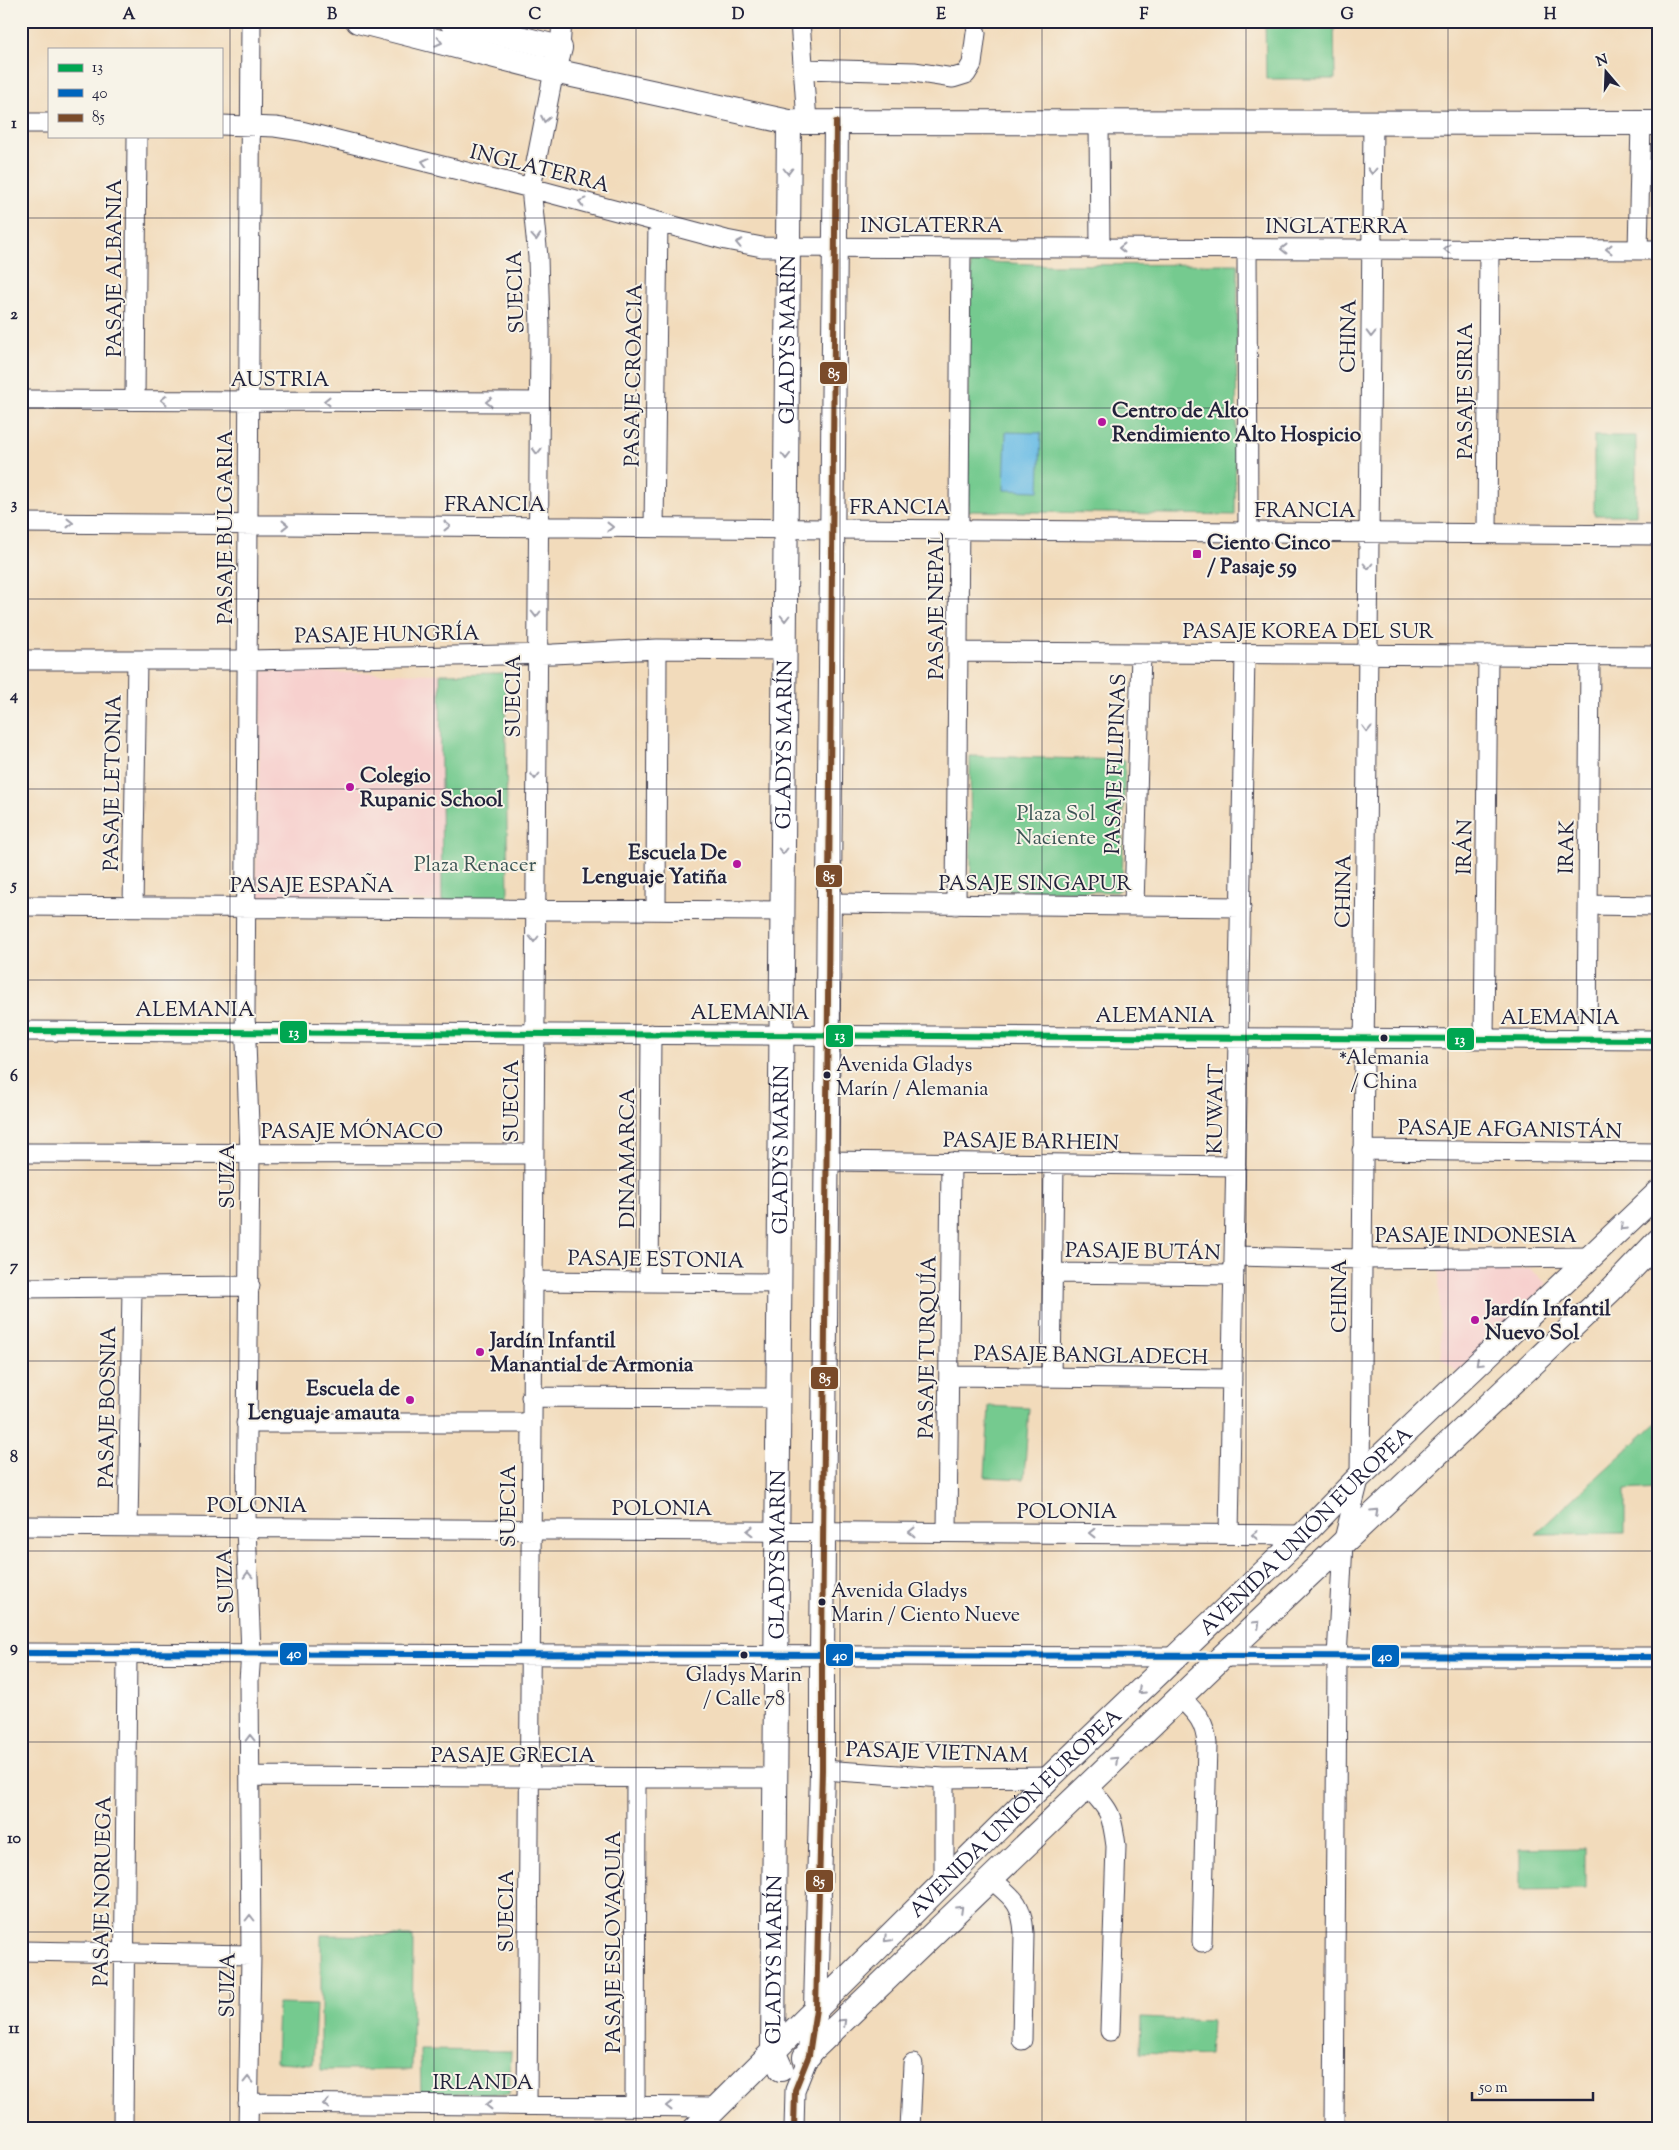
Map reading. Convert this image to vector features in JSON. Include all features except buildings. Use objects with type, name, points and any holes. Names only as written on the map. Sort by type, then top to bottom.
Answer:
[{"type":"street","name":"PASAJE BULGARIA","points":[[246,1032],[245,908],[251,21]]},
{"type":"street","points":[[358,21],[554,71],[798,122],[1650,123],[1638,250]]},
{"type":"street","points":[[451,21],[560,48]]},
{"type":"street","points":[[554,71],[560,48],[562,21]]},
{"type":"street","points":[[798,122],[803,69],[800,21]]},
{"type":"street","points":[[803,69],[914,72],[953,78],[966,74],[972,64],[976,33]]},
{"type":"street","name":"SUECIA","points":[[527,2105],[539,293],[531,188],[554,71]]},
{"type":"street","name":"GLADYS MARÍN","points":[[795,2090],[777,2060],[776,1778],[788,247],[798,122]]},
{"type":"street","name":"GLADYS MARÍN","points":[[795,2090],[809,2055],[816,2009],[822,1770],[836,122]]},
{"type":"street","points":[[1099,122],[1100,248]]},
{"type":"street","name":"CHINA","points":[[1334,2129],[1337,1658],[1343,1543],[1360,1476],[1373,122]]},
{"type":"street","points":[[21,123],[48,124]]},
{"type":"street","name":"INGLATERRA","points":[[222,125],[251,125],[301,131],[531,188],[744,244],[788,247],[1658,250]]},
{"type":"street","name":"PASAJE ALBANIA","points":[[135,400],[137,138]]},
{"type":"street","name":"PASAJE CROACIA","points":[[654,528],[658,222]]},
{"type":"street","name":"PASAJE NEPAL","points":[[956,904],[961,248]]},
{"type":"street","points":[[1247,248],[1248,532]]},
{"type":"street","name":"PASAJE SIRIA","points":[[1487,534],[1489,249]]},
{"type":"street","name":"AUSTRIA","points":[[21,400],[538,402]]},
{"type":"street","name":"FRANCIA","points":[[21,522],[1658,536]]},
{"type":"street","points":[[656,910],[657,649]]},
{"type":"street","name":"PASAJE HUNGRÍA","points":[[21,660],[247,660],[657,649],[784,650]]},
{"type":"street","name":"PASAJE KOREA DEL SUR","points":[[958,652],[1658,656]]},
{"type":"street","name":"PASAJE FILIPINAS","points":[[1134,906],[1141,653]]},
{"type":"street","name":"KUWAIT","points":[[1230,1534],[1245,654]]},
{"type":"street","name":"IRÁN","points":[[1484,1039],[1488,655]]},
{"type":"street","name":"IRAK","points":[[1587,1040],[1590,656]]},
{"type":"street","name":"PASAJE LETONIA","points":[[133,907],[137,660]]},
{"type":"street","name":"PASAJE SINGAPUR","points":[[828,904],[1241,907]]},
{"type":"street","name":"PASAJE ESPAÑA","points":[[21,906],[783,911]]},
{"type":"street","points":[[1588,906],[1658,906]]},
{"type":"street","name":"ALEMANIA","points":[[21,1031],[1658,1040]]},
{"type":"street","name":"SUIZA","points":[[246,1032],[250,1153],[246,1527],[251,1653],[249,1681],[250,1955],[248,2129]]},
{"type":"street","name":"DINAMARCA","points":[[649,1282],[651,1034]]},
{"type":"street","name":"PASAJE AFGANISTÁN","points":[[1362,1150],[1658,1154]]},
{"type":"street","name":"PASAJE MÓNACO","points":[[21,1153],[533,1154]]},
{"type":"street","name":"PASAJE BARHEIN","points":[[826,1161],[1236,1166]]},
{"type":"street","name":"PASAJE TURQUÍA","points":[[947,1532],[951,1162]]},
{"type":"street","points":[[1051,1377],[1054,1164]]},
{"type":"street","name":"AVENIDA UNIÓN EUROPEA","points":[[695,2129],[743,2081],[777,2060],[816,2009],[1050,1777],[1303,1535],[1360,1476],[1658,1193]]},
{"type":"street","name":"AVENIDA UNIÓN EUROPEA","points":[[777,2060],[809,2055],[1222,1657],[1611,1290],[1658,1241]]},
{"type":"street","name":"PASAJE INDONESIA","points":[[1235,1256],[1362,1259],[1592,1257]]},
{"type":"street","name":"PASAJE BUTÁN","points":[[1052,1273],[1234,1275]]},
{"type":"street","name":"PASAJE ESTONIA","points":[[532,1281],[780,1283]]},
{"type":"street","points":[[21,1288],[250,1286]]},
{"type":"street","name":"PASAJE BOSNIA","points":[[128,1526],[132,1288]]},
{"type":"street","name":"PASAJE BANGLADECH","points":[[949,1376],[1232,1379]]},
{"type":"street","points":[[531,1397],[778,1398]]},
{"type":"street","points":[[246,1423],[531,1423]]},
{"type":"street","name":"POLONIA","points":[[21,1526],[1303,1535]]},
{"type":"street","points":[[21,1653],[1658,1658]]},
{"type":"street","name":"PASAJE NORUEGA","points":[[123,2129],[127,1653]]},
{"type":"street","points":[[1181,1698],[1200,1716],[1206,1730],[1202,1942]]},
{"type":"street","name":"PASAJE VIETNAM","points":[[822,1770],[944,1778],[1050,1777]]},
{"type":"street","name":"PASAJE GRECIA","points":[[250,1776],[776,1778]]},
{"type":"street","name":"PASAJE ESLOVAQUIA","points":[[634,2106],[636,1778]]},
{"type":"street","points":[[944,1778],[944,1882]]},
{"type":"street","points":[[1088,1786],[1107,1806],[1113,1824],[1116,1846],[1110,2031]]},
{"type":"street","points":[[991,1879],[1016,1901],[1023,1916],[1022,2040]]},
{"type":"street","points":[[21,1951],[250,1955]]},
{"type":"street","points":[[910,2129],[913,2064]]},
{"type":"street","points":[[794,2129],[795,2090]]},
{"type":"street","name":"IRLANDA","points":[[248,2103],[718,2107]]},
{"type":"shaded area","name":"Colegio Rupanic School","points":[[262,671],[440,674],[442,901],[255,901]]},
{"type":"shaded area","name":"Jardín Infantil Nuevo Sol","points":[[1530,1269],[1548,1283],[1458,1373],[1441,1358],[1439,1271]]},
{"type":"green space","points":[[1265,21],[1334,21],[1335,79],[1266,79]]},
{"type":"green space","name":"Centro de Alto Rendimiento Alto Hospicio","points":[[971,261],[1050,265],[1238,264],[1235,515],[968,511],[968,331]]},
{"type":"green space","points":[[1594,436],[1636,436],[1636,515],[1594,515]]},
{"type":"green space","name":"Plaza Renacer","points":[[505,673],[508,900],[442,901],[440,674]]},
{"type":"green space","name":"Plaza Sol Naciente","points":[[970,756],[1125,760],[1122,888],[1116,892],[977,890],[971,883]]},
{"type":"green space","points":[[989,1406],[1029,1408],[1024,1479],[985,1477]]},
{"type":"green space","points":[[1658,1421],[1658,1488],[1625,1490],[1625,1533],[1535,1534]]},
{"type":"green space","points":[[1585,1848],[1585,1889],[1520,1890],[1520,1849]]},
{"type":"green space","points":[[321,1935],[413,1936],[412,2070],[321,2070]]},
{"type":"green space","points":[[278,2004],[316,2005],[313,2064],[276,2062]]},
{"type":"green space","points":[[1141,2018],[1211,2021],[1209,2055],[1140,2052]]},
{"type":"green space","points":[[420,2050],[511,2051],[509,2094],[421,2094]]},
{"type":"water","points":[[1006,432],[1041,433],[1039,491],[1004,490]]},
{"type":"transit line","name":"85","points":[[794,2129],[795,2090],[809,2055],[816,2009],[822,1770],[836,122]]},
{"type":"transit line","name":"13","points":[[21,1031],[1658,1040]]},
{"type":"transit line","name":"40","points":[[21,1653],[1658,1657]]},
{"type":"place","name":"Centro de Alto Rendimiento Alto Hospicio","points":[[1102,422]]},
{"type":"place","name":"Ciento Cinco / Pasaje 59","points":[[1197,554]]},
{"type":"place","name":"Colegio Rupanic School","points":[[350,787]]},
{"type":"place","name":"Escuela De Lenguaje Yatiña","points":[[737,864]]},
{"type":"place","name":"*Alemania / China","points":[[1384,1038]]},
{"type":"place","name":"Avenida Gladys Marín / Alemania","points":[[827,1075]]},
{"type":"place","name":"Jardín Infantil Nuevo Sol","points":[[1475,1320]]},
{"type":"place","name":"Jardín Infantil Manantial de Armonia","points":[[480,1352]]},
{"type":"place","name":"Escuela de Lenguaje amauta","points":[[410,1400]]},
{"type":"place","name":"Avenida Gladys Marin / Ciento Nueve","points":[[822,1602]]},
{"type":"place","name":"Gladys Marin / Calle 78","points":[[744,1655]]}]
